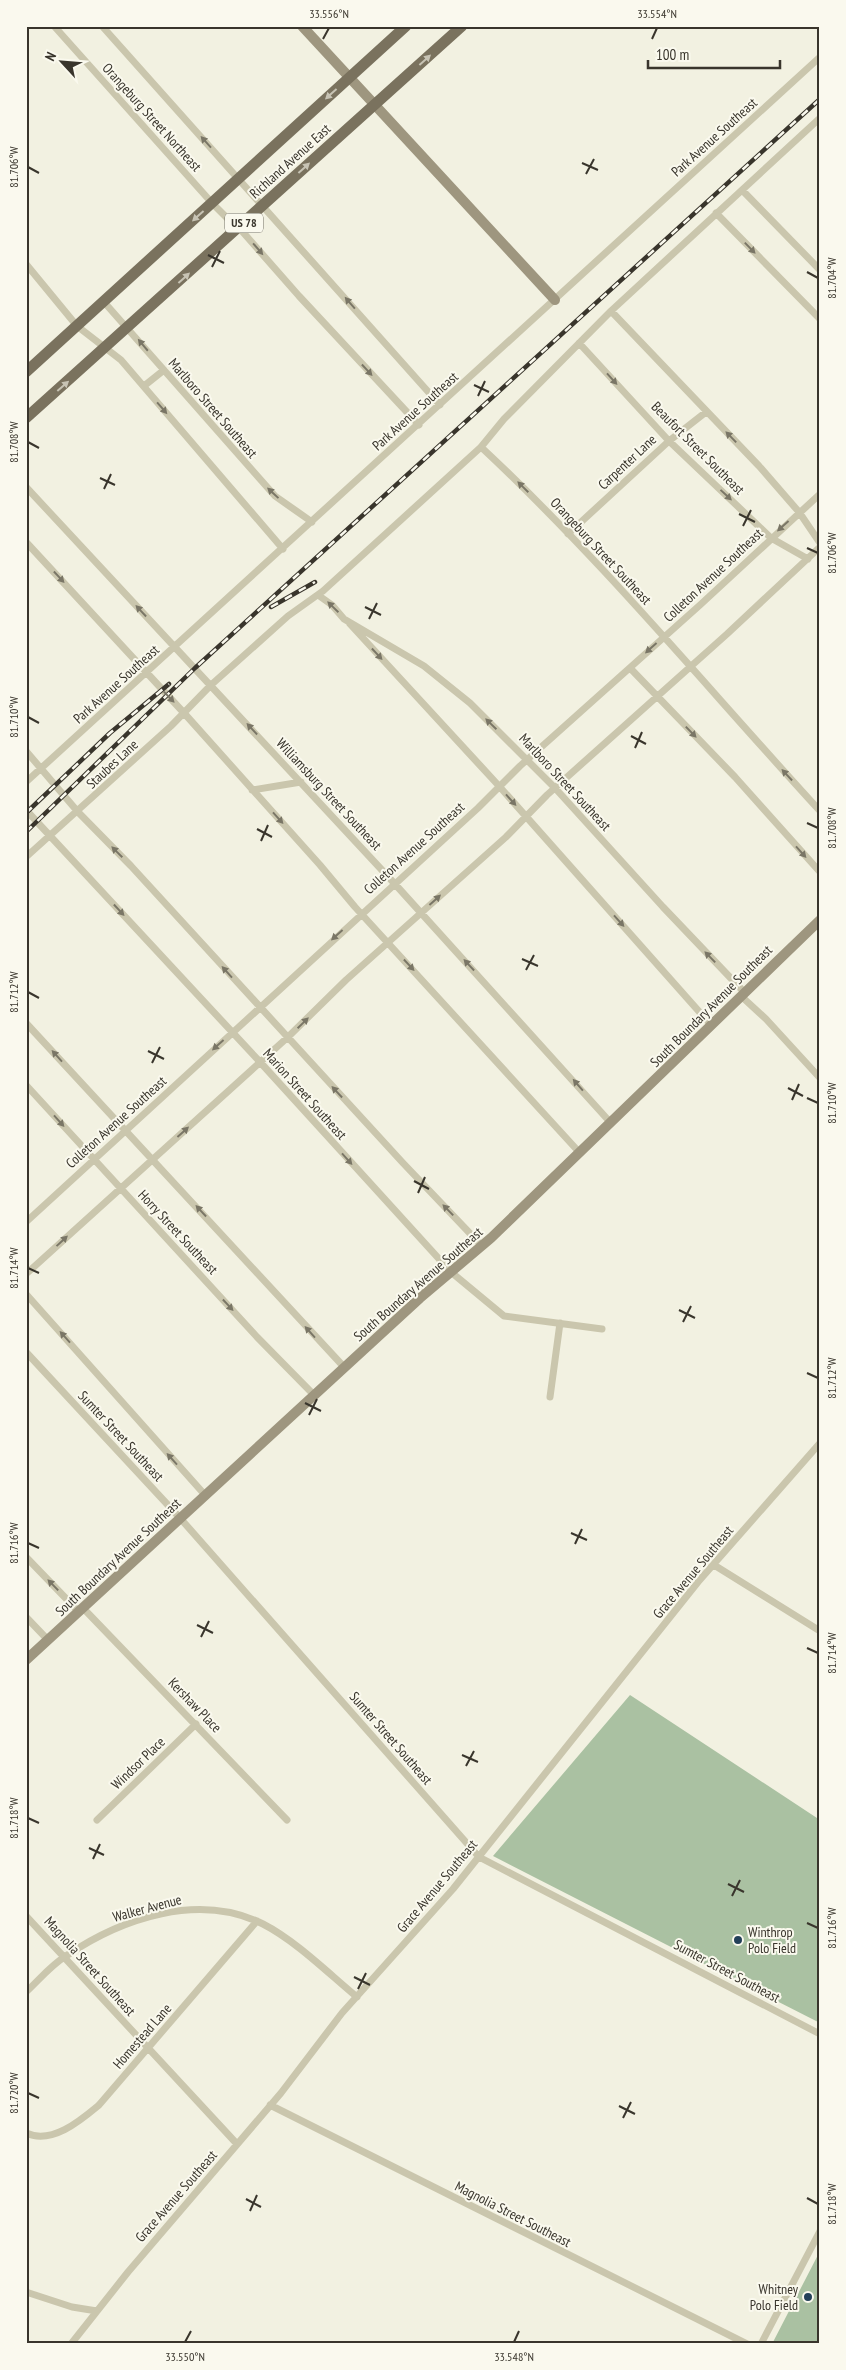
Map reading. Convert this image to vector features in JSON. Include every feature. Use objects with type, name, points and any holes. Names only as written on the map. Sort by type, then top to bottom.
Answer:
[{"type":"main road","name":"Richland Avenue East","points":[[26,372],[406,26]]},
{"type":"main road","name":"Richland Avenue East","points":[[26,418],[129,328],[462,26]]},
{"type":"street","name":"Orangeburg Street Northeast","points":[[54,26],[212,203]]},
{"type":"street","name":"Orangeburg Street Northeast","points":[[102,26],[263,205]]},
{"type":"street","points":[[302,26],[555,300]]},
{"type":"street","name":"Park Avenue Southeast","points":[[26,782],[820,57]]},
{"type":"street","points":[[211,685],[288,616],[318,594],[481,447],[504,419],[612,311],[820,118]]},
{"type":"street","points":[[742,190],[820,270]]},
{"type":"street","points":[[212,203],[241,230],[299,296],[419,425]]},
{"type":"street","points":[[263,205],[440,405]]},
{"type":"street","points":[[716,213],[820,319]]},
{"type":"street","points":[[26,264],[77,326],[121,360],[283,549]]},
{"type":"street","name":"Marlboro Street Southeast","points":[[104,302],[129,328],[275,496],[312,522]]},
{"type":"street","points":[[26,1274],[288,1037],[388,942],[556,788],[691,667],[808,559],[820,545],[799,512],[759,466],[612,311]]},
{"type":"street","name":"Beaufort Street Southeast","points":[[580,343],[669,441],[771,538],[808,559]]},
{"type":"street","points":[[144,386],[164,370]]},
{"type":"street","name":"Carpenter Lane","points":[[568,534],[669,441],[706,412]]},
{"type":"street","name":"Orangeburg Street Southeast","points":[[481,447],[568,534],[664,637],[820,811]]},
{"type":"street","name":"Williamsburg Street Southeast","points":[[26,487],[29,496],[211,685],[394,883],[610,1122]]},
{"type":"street","name":"Colleton Avenue Southeast","points":[[26,1222],[528,759],[820,494]]},
{"type":"street","points":[[26,542],[184,713],[361,913],[579,1152]]},
{"type":"street","name":"Marlboro Street Southeast","points":[[318,594],[332,605],[499,786],[711,1025]]},
{"type":"street","name":"Marlboro Street Southeast","points":[[344,619],[424,666],[470,703],[556,788],[820,1078]]},
{"type":"street","points":[[630,668],[735,777],[820,872]]},
{"type":"street","name":"Staubes Lane","points":[[26,857],[78,812],[184,713],[211,685]]},
{"type":"street","name":"Marion Street Southeast","points":[[26,751],[78,812],[131,866],[260,1008],[482,1246]]},
{"type":"street","points":[[252,790],[301,782]]},
{"type":"street","name":"Marion Street Southeast","points":[[26,810],[260,1062],[451,1272],[504,1316],[602,1329]]},
{"type":"street","name":"South Boundary Avenue Southeast","points":[[26,1660],[344,1367],[482,1246],[820,920]]},
{"type":"street","points":[[26,1023],[344,1367]]},
{"type":"street","name":"Horry Street Southeast","points":[[26,1085],[93,1160],[122,1187],[257,1337],[314,1395]]},
{"type":"street","name":"Sumter Street Southeast","points":[[26,1294],[205,1495]]},
{"type":"street","points":[[550,1398],[560,1324]]},
{"type":"street","name":"Sumter Street Southeast","points":[[26,1352],[180,1518],[479,1857],[820,2034]]},
{"type":"street","name":"Grace Avenue Southeast","points":[[71,2344],[128,2272],[270,2106],[357,1997],[479,1857],[714,1565],[820,1443]]},
{"type":"street","name":"Kershaw Place","points":[[26,1557],[196,1724],[287,1820]]},
{"type":"street","points":[[714,1565],[820,1632]]},
{"type":"street","points":[[26,1617],[48,1640]]},
{"type":"street","name":"Windsor Place","points":[[97,1820],[196,1724]]},
{"type":"street","name":"Walker Avenue","points":[[26,1992],[65,1956],[110,1930],[170,1912],[216,1909],[233,1911],[258,1921],[283,1937],[357,1997]]},
{"type":"street","name":"Magnolia Street Southeast","points":[[26,1916],[237,2144]]},
{"type":"street","name":"Homestead Lane","points":[[26,2133],[33,2136],[47,2135],[78,2122],[99,2105],[258,1921]]},
{"type":"street","name":"Magnolia Street Southeast","points":[[270,2106],[747,2344]]},
{"type":"street","points":[[761,2344],[820,2231]]},
{"type":"street","points":[[26,2292],[72,2307],[97,2311]]},
{"type":"green space","name":"Winthrop Polo Field","points":[[630,1695],[820,1820],[820,2023],[493,1856]]},
{"type":"green space","name":"Whitney Polo Field","points":[[820,2251],[820,2344],[772,2344]]},
{"type":"railway","points":[[26,832],[195,668],[820,99]]},
{"type":"railway","points":[[271,607],[315,582]]},
{"type":"railway","points":[[26,813],[110,733],[169,684]]},
{"type":"place","name":"Winthrop Polo Field","points":[[738,1940]]},
{"type":"place","name":"Whitney Polo Field","points":[[808,2297]]}]
